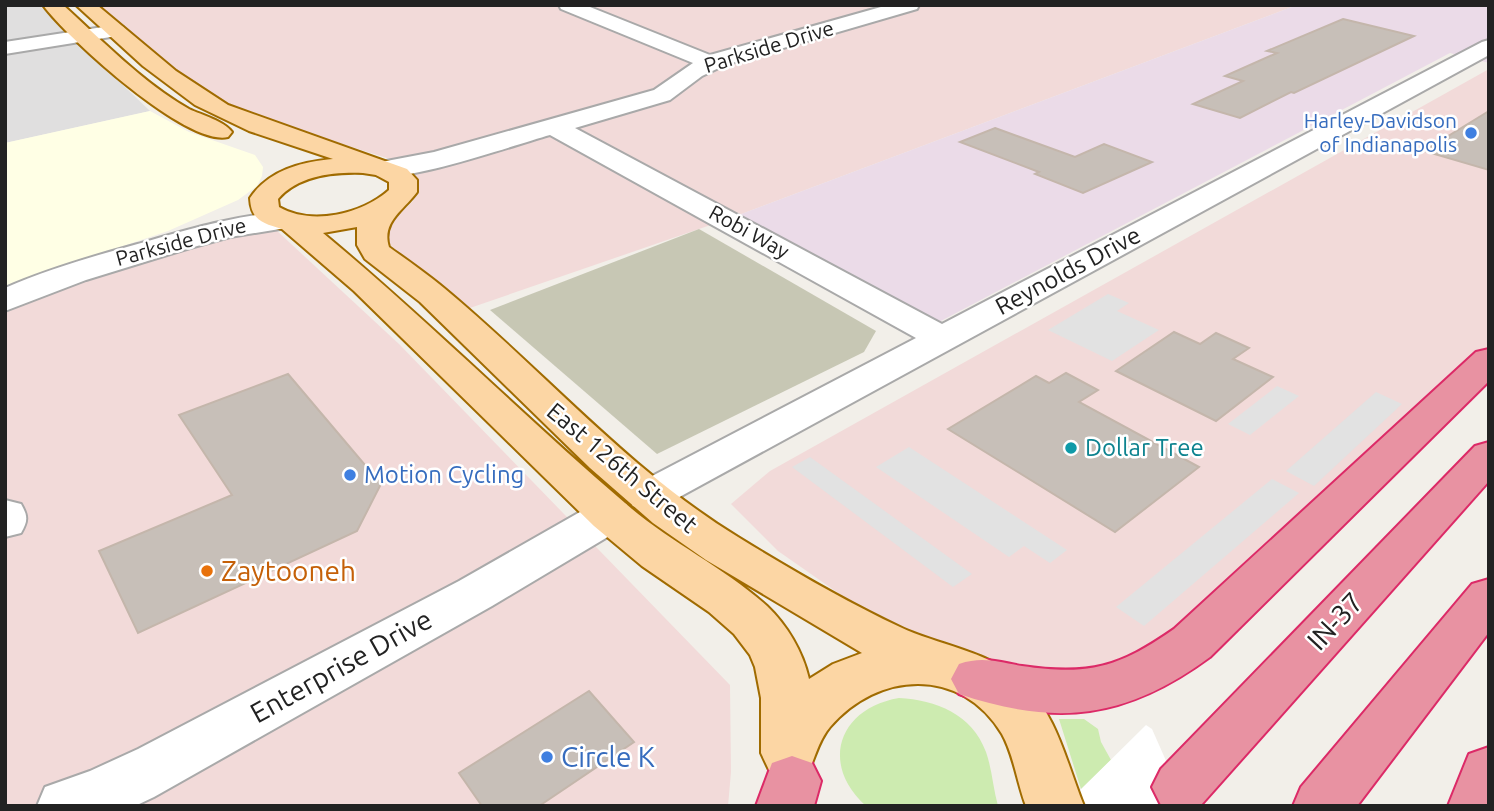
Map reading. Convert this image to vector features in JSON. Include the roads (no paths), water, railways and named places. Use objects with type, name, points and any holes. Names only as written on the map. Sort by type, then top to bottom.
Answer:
[{"type":"highway","points":[[964,673],[1029,690],[1077,693],[1118,687],[1146,675],[1192,643],[1489,360]]},
{"type":"highway","name":"IN-37","points":[[1181,787],[1489,455]]},
{"type":"highway","points":[[1322,806],[1489,597]]},
{"type":"highway","points":[[1477,806],[1489,772]]},
{"type":"main road","points":[[52,5],[78,38],[186,119],[273,150],[281,168],[278,207]]},
{"type":"main road","points":[[85,5],[219,109],[258,125],[332,148],[388,184]]},
{"type":"main road","points":[[278,207],[293,177],[320,169],[349,165],[388,184]]},
{"type":"main road","points":[[278,207],[323,224],[348,220],[370,214],[388,184]]},
{"type":"main road","name":"East 126th Street","points":[[388,184],[370,233],[372,246],[381,258],[432,295],[629,505],[658,554],[726,599],[764,636],[775,653],[784,678],[792,785]]},
{"type":"main road","name":"East 126th Street","points":[[278,207],[373,292],[629,505],[722,549],[883,641],[964,673]]},
{"type":"main road","points":[[792,785],[799,727],[816,705],[855,675],[909,663],[964,673],[1004,698],[1027,724],[1039,752],[1046,784],[1055,806]]},
{"type":"street","points":[[568,5],[711,63]]},
{"type":"street","name":"Parkside Drive","points":[[388,184],[555,127],[662,95],[694,71],[711,63],[910,5]]},
{"type":"street","points":[[5,48],[116,31]]},
{"type":"street","points":[[5,56],[60,46],[78,38]]},
{"type":"street","name":"Reynolds Drive","points":[[629,505],[1489,46]]},
{"type":"street","name":"Robi Way","points":[[555,127],[942,338]]},
{"type":"street","name":"Parkside Drive","points":[[5,301],[81,271],[226,228],[258,222],[278,207]]},
{"type":"street","name":"Enterprise Drive","points":[[66,806],[140,774],[258,711],[629,505]]},
{"type":"street","points":[[5,514],[5,522]]},
{"type":"place","name":"Harley-Davidson of Indianapolis","points":[[1471,133]]},
{"type":"place","name":"Dollar Tree","points":[[1071,448]]},
{"type":"place","name":"Motion Cycling","points":[[350,475]]},
{"type":"place","name":"Zaytooneh","points":[[207,571]]},
{"type":"place","name":"Circle K","points":[[547,757]]}]
